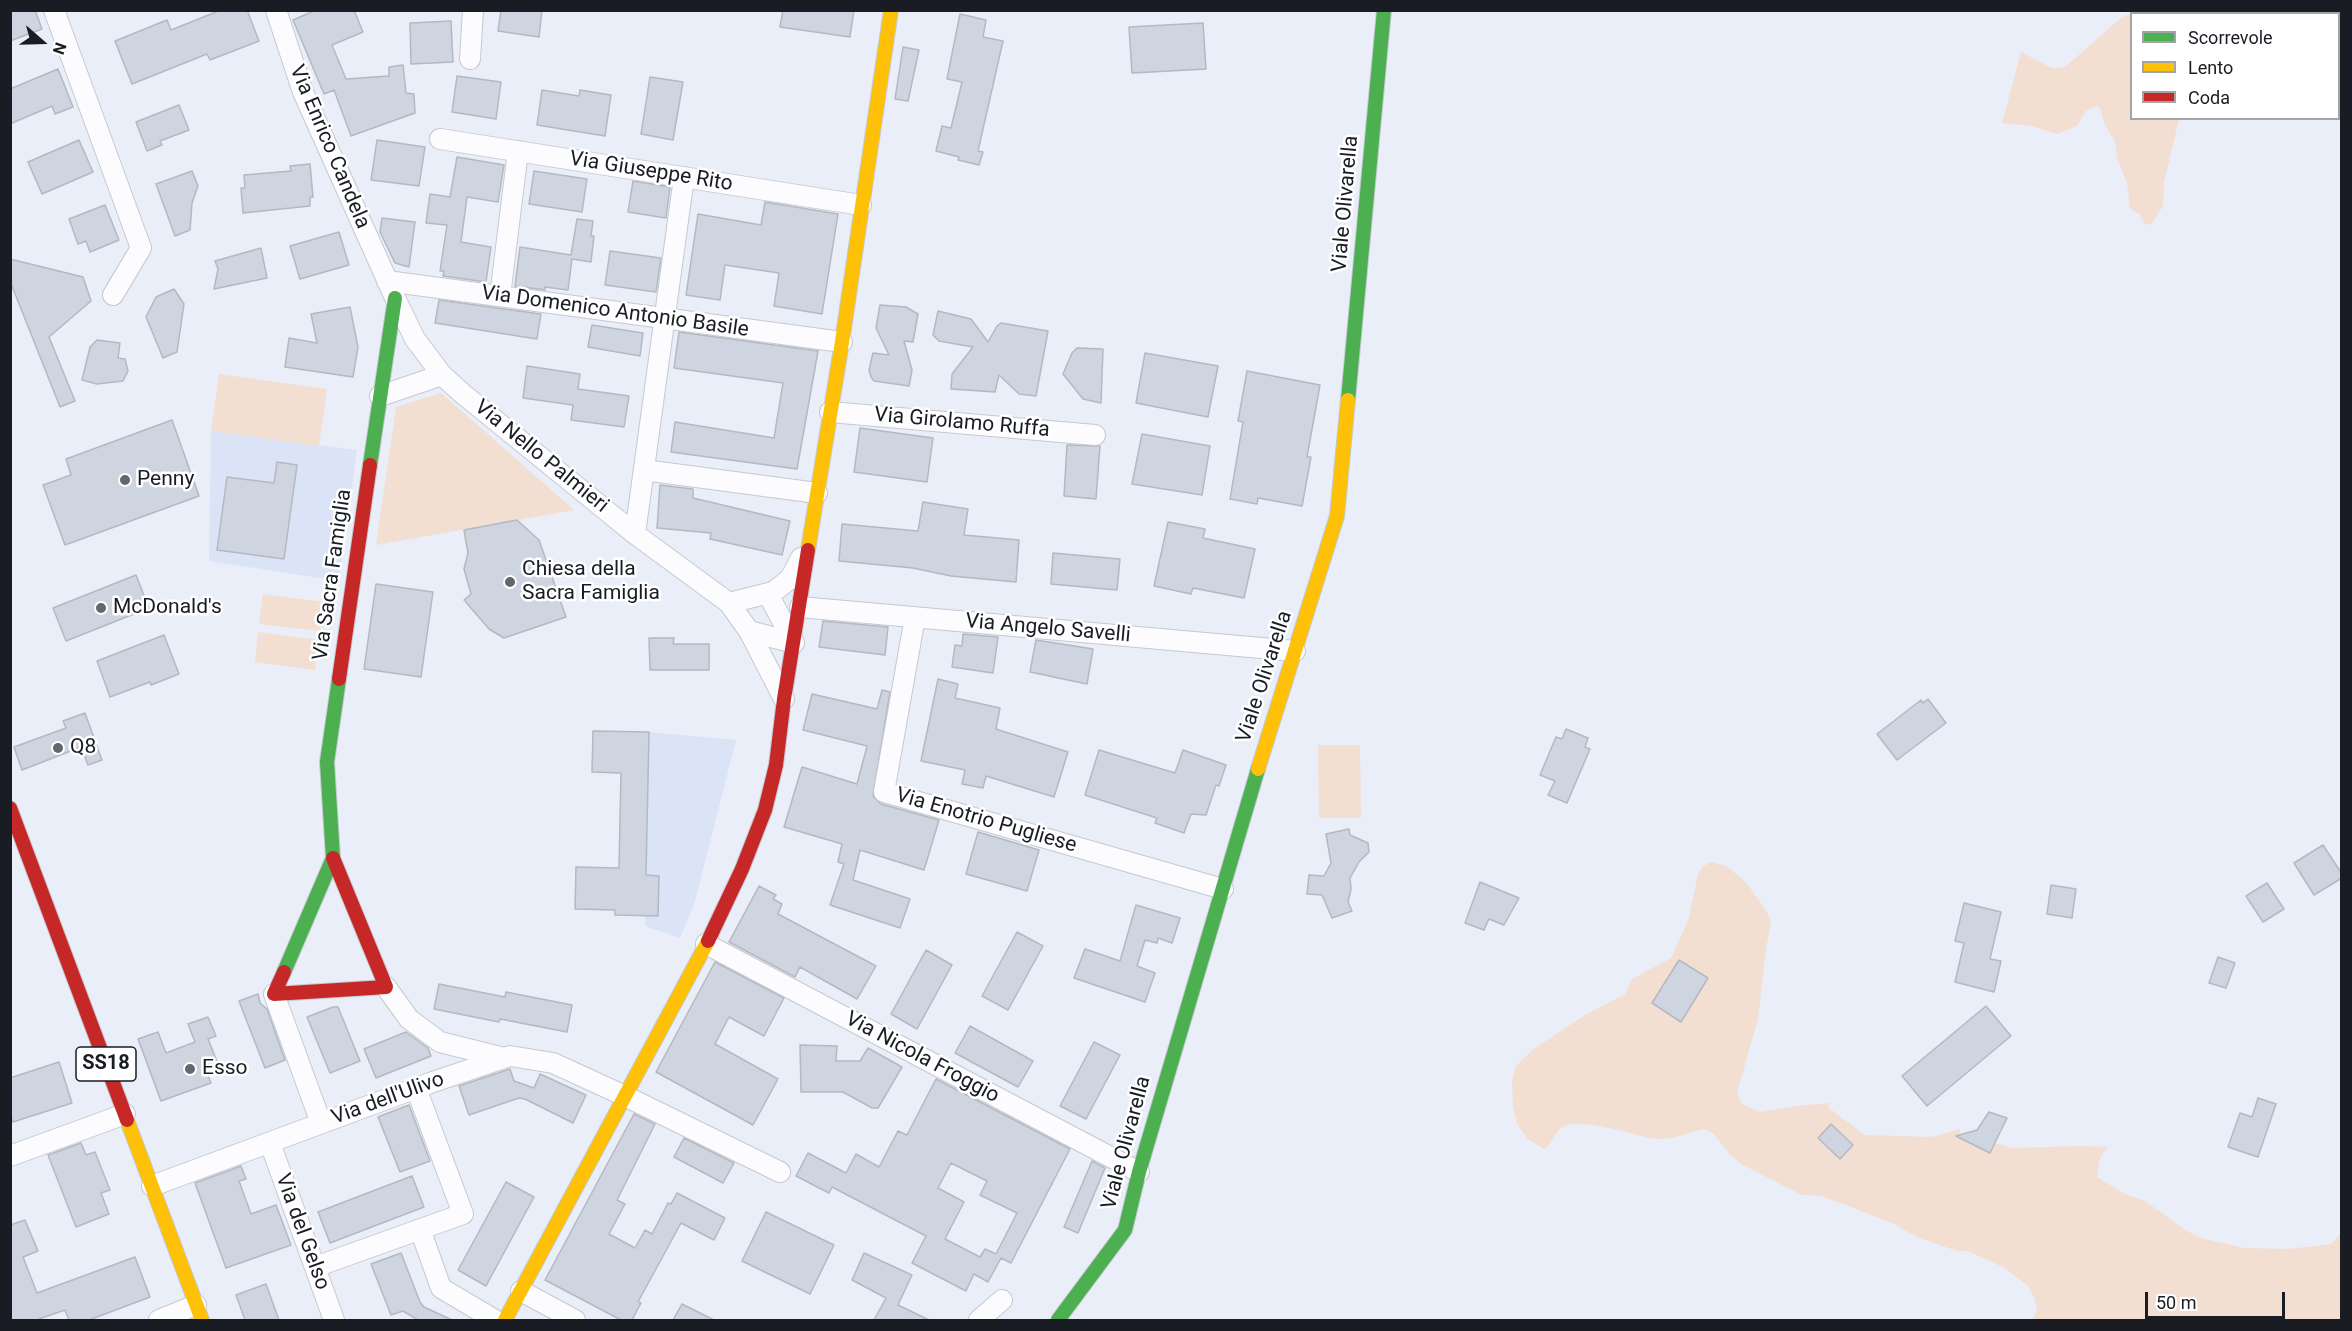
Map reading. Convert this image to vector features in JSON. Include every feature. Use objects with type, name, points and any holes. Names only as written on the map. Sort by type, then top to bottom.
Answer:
[{"type":"street","points":[[54,10],[141,248],[113,295]]},
{"type":"street","name":"Via Enrico Candela","points":[[276,10],[303,92],[391,290]]},
{"type":"street","points":[[470,59],[473,10]]},
{"type":"street","points":[[420,1229],[441,1288],[504,1320],[706,944],[742,869],[765,810],[776,765],[784,699],[842,342],[891,10]]},
{"type":"street","name":"Viale Olivarella","points":[[1058,1320],[1125,1230],[1139,1172],[1255,778],[1337,516],[1384,10]]},
{"type":"street","name":"Via Giuseppe Rito","points":[[440,139],[861,205]]},
{"type":"street","points":[[500,297],[518,151]]},
{"type":"street","points":[[634,534],[666,319],[684,177]]},
{"type":"street","name":"Via Domenico Antonio Basile","points":[[391,290],[500,297],[842,342]]},
{"type":"street","name":"Via Nello Palmieri","points":[[391,290],[415,339],[442,375],[634,534],[729,603],[748,631],[784,699]]},
{"type":"street","name":"Via Sacra Famiglia","points":[[386,987],[333,858],[327,762],[380,396],[391,290]]},
{"type":"street","points":[[380,396],[442,375]]},
{"type":"street","name":"Via Girolamo Ruffa","points":[[830,412],[1095,435]]},
{"type":"street","points":[[644,470],[818,493]]},
{"type":"street","points":[[729,603],[768,594],[790,579],[810,543]]},
{"type":"street","points":[[768,594],[794,643]]},
{"type":"street","name":"Via Angelo Savelli","points":[[800,607],[1295,651]]},
{"type":"street","name":"Via Enotrio Pugliese","points":[[915,617],[884,792],[1223,889]]},
{"type":"street","points":[[748,631],[794,643]]},
{"type":"street","name":"SS18","points":[[10,808],[200,1312]]},
{"type":"street","name":"Via Sacra Famiglia","points":[[274,994],[333,858]]},
{"type":"street","name":"Via Nicola Froggio","points":[[706,944],[1139,1172]]},
{"type":"street","points":[[321,1123],[274,994],[386,987],[409,1018],[440,1042],[504,1058]]},
{"type":"street","name":"Via dell'Ulivo","points":[[152,1186],[416,1088],[510,1056],[553,1063],[626,1096],[780,1172]]},
{"type":"street","points":[[315,1267],[463,1214],[416,1088]]},
{"type":"street","points":[[10,1156],[125,1114]]},
{"type":"street","name":"Via del Gelso","points":[[270,1143],[334,1320]]},
{"type":"street","points":[[521,1291],[575,1320]]},
{"type":"street","points":[[979,1320],[1002,1300]]},
{"type":"street","points":[[159,1320],[200,1312]]},
{"type":"shaded area","points":[[2205,10],[2332,11],[2330,12],[2202,12]]},
{"type":"shaded area","points":[[2130,14],[2130,120],[2179,120],[2164,183],[2163,206],[2152,223],[2145,225],[2140,215],[2130,208],[2127,183],[2117,158],[2115,142],[2105,125],[2100,108],[2097,106],[2086,111],[2077,126],[2057,134],[2031,126],[2002,123],[2021,52],[2052,68],[2065,67],[2121,18]]},
{"type":"shaded area","points":[[219,374],[327,389],[319,446],[211,431]]},
{"type":"shaded area","points":[[441,393],[574,510],[376,545],[396,407]]},
{"type":"shaded area","points":[[211,431],[357,450],[339,581],[209,561]]},
{"type":"shaded area","points":[[263,594],[324,602],[320,631],[259,624]]},
{"type":"shaded area","points":[[258,632],[319,640],[315,670],[255,662]]},
{"type":"shaded area","points":[[649,732],[736,740],[694,905],[680,938],[645,926],[645,916],[658,916],[658,876],[646,875]]},
{"type":"shaded area","points":[[1318,745],[1360,745],[1361,818],[1319,818]]},
{"type":"shaded area","points":[[1711,862],[1726,866],[1745,881],[1766,910],[1771,921],[1758,1019],[1737,1093],[1742,1104],[1760,1112],[1829,1103],[1829,1108],[1865,1135],[1932,1137],[1960,1129],[1960,1133],[1991,1146],[1995,1143],[2011,1148],[2109,1147],[2101,1157],[2097,1177],[2127,1195],[2145,1201],[2187,1231],[2201,1238],[2244,1248],[2289,1249],[2331,1244],[2341,1233],[2341,1320],[2032,1320],[2037,1311],[2035,1299],[2028,1286],[2005,1268],[1968,1251],[1957,1251],[1919,1238],[1892,1223],[1822,1196],[1802,1195],[1743,1165],[1730,1155],[1714,1134],[1704,1129],[1671,1138],[1657,1139],[1594,1125],[1572,1124],[1561,1128],[1544,1149],[1528,1139],[1517,1124],[1513,1107],[1512,1081],[1515,1067],[1532,1050],[1585,1015],[1625,994],[1632,979],[1671,958],[1689,918],[1698,874],[1702,867]]},
{"type":"building","points":[[10,10],[35,10],[42,29],[10,41]]},
{"type":"building","points":[[221,10],[247,10],[259,41],[210,60],[207,54],[132,84],[115,41],[167,20],[171,30]]},
{"type":"building","points":[[316,10],[354,10],[363,32],[332,45],[346,79],[389,76],[389,67],[403,65],[406,93],[414,94],[415,113],[351,136],[334,90],[324,94],[293,20]]},
{"type":"building","points":[[501,10],[542,10],[539,37],[498,31]]},
{"type":"building","points":[[783,10],[854,10],[850,37],[780,27]]},
{"type":"building","points":[[960,14],[986,20],[983,37],[1003,41],[978,151],[983,152],[979,165],[936,151],[942,126],[951,128],[962,82],[947,79]]},
{"type":"building","points":[[451,21],[453,62],[411,64],[410,23]]},
{"type":"building","points":[[1203,23],[1206,69],[1132,73],[1129,27]]},
{"type":"building","points":[[903,47],[919,50],[908,101],[895,99]]},
{"type":"building","points":[[58,69],[73,107],[55,114],[52,106],[10,124],[10,89]]},
{"type":"building","points":[[457,76],[501,82],[496,119],[452,112]]},
{"type":"building","points":[[650,77],[683,82],[673,140],[641,134]]},
{"type":"building","points":[[542,90],[579,96],[580,90],[611,95],[605,136],[537,125]]},
{"type":"building","points":[[179,105],[189,130],[160,141],[162,145],[147,151],[136,122]]},
{"type":"building","points":[[79,140],[93,172],[42,194],[28,162]]},
{"type":"building","points":[[377,140],[425,147],[419,186],[371,180]]},
{"type":"building","points":[[457,157],[504,165],[498,202],[467,197],[461,242],[491,247],[486,282],[443,276],[444,271],[440,271],[447,225],[426,223],[430,194],[450,197]]},
{"type":"building","points":[[310,164],[313,197],[310,197],[310,206],[243,213],[241,188],[245,188],[244,175],[291,171],[290,166]]},
{"type":"building","points":[[192,171],[198,186],[192,203],[190,230],[175,236],[156,184]]},
{"type":"building","points":[[534,171],[587,179],[582,212],[529,204]]},
{"type":"building","points":[[633,181],[670,187],[666,218],[628,212]]},
{"type":"building","points":[[765,202],[838,214],[822,314],[774,306],[779,273],[725,265],[720,300],[686,295],[698,214],[761,225]]},
{"type":"building","points":[[105,205],[119,240],[90,252],[86,241],[78,244],[69,219]]},
{"type":"building","points":[[382,218],[415,222],[409,267],[395,263],[380,232]]},
{"type":"building","points":[[577,219],[593,221],[591,262],[572,259],[568,290],[515,286],[520,247],[571,255]]},
{"type":"building","points":[[339,232],[349,265],[300,279],[290,246]]},
{"type":"building","points":[[261,248],[267,278],[214,289],[218,269],[215,261]]},
{"type":"building","points":[[610,251],[661,258],[656,292],[605,285]]},
{"type":"building","points":[[10,259],[83,277],[91,301],[49,337],[75,401],[60,407],[10,281]]},
{"type":"building","points":[[174,289],[184,304],[177,352],[163,358],[146,317],[156,297]]},
{"type":"building","points":[[439,300],[541,314],[537,339],[435,323]]},
{"type":"building","points":[[880,305],[906,307],[918,314],[913,342],[904,341],[912,370],[909,386],[874,381],[871,377],[869,370],[873,353],[889,355],[876,328]]},
{"type":"building","points":[[350,307],[358,347],[353,377],[285,367],[289,338],[317,343],[311,314]]},
{"type":"building","points":[[938,311],[971,319],[988,342],[1001,323],[1048,331],[1036,396],[1019,394],[999,375],[995,392],[951,389],[952,374],[973,347],[939,341],[933,335]]},
{"type":"building","points":[[592,325],[643,333],[640,356],[588,347]]},
{"type":"building","points":[[679,332],[818,351],[797,469],[671,452],[675,422],[774,438],[783,383],[674,368]]},
{"type":"building","points":[[97,340],[120,343],[118,358],[125,359],[128,371],[123,381],[97,384],[82,380],[90,347]]},
{"type":"building","points":[[1077,348],[1103,349],[1101,403],[1083,399],[1063,374],[1072,353]]},
{"type":"building","points":[[1145,353],[1218,366],[1208,417],[1136,403]]},
{"type":"building","points":[[527,366],[580,374],[578,389],[629,396],[624,427],[571,420],[573,405],[523,398]]},
{"type":"building","points":[[1247,371],[1320,385],[1307,457],[1311,457],[1302,506],[1258,498],[1257,504],[1230,499],[1243,422],[1238,421]]},
{"type":"building","name":"Penny","points":[[172,420],[199,496],[65,545],[43,485],[71,475],[66,459]]},
{"type":"building","points":[[860,428],[933,438],[927,482],[854,472]]},
{"type":"building","points":[[1142,434],[1210,446],[1202,495],[1132,484]]},
{"type":"building","points":[[1067,445],[1100,446],[1096,499],[1064,496]]},
{"type":"building","points":[[277,462],[297,465],[284,559],[217,550],[227,477],[274,483]]},
{"type":"building","points":[[660,485],[693,489],[693,498],[790,521],[782,555],[710,539],[711,533],[657,528]]},
{"type":"building","points":[[923,502],[968,509],[964,535],[1019,540],[1016,582],[839,561],[842,524],[918,531]]},
{"type":"building","name":"Chiesa della Sacra Famiglia","points":[[517,520],[539,540],[566,617],[504,638],[489,629],[464,600],[471,594],[464,569],[468,553],[464,530]]},
{"type":"building","points":[[1168,522],[1205,529],[1203,538],[1255,549],[1244,598],[1193,588],[1191,594],[1154,586]]},
{"type":"building","points":[[1053,553],[1120,559],[1117,590],[1051,584]]},
{"type":"building","name":"McDonald's","points":[[136,575],[149,608],[66,641],[53,608]]},
{"type":"building","points":[[376,584],[433,592],[421,677],[364,669]]},
{"type":"building","points":[[823,621],[888,627],[885,655],[819,647]]},
{"type":"building","points":[[963,634],[998,637],[993,673],[952,667],[955,645],[962,646]]},
{"type":"building","points":[[164,635],[179,674],[110,697],[97,661]]},
{"type":"building","points":[[649,638],[674,638],[673,644],[709,644],[709,670],[650,670]]},
{"type":"building","points":[[1036,640],[1093,649],[1087,684],[1030,672]]},
{"type":"building","points":[[938,679],[958,684],[955,698],[1000,708],[996,729],[1068,752],[1054,797],[986,776],[983,788],[962,784],[965,770],[921,761]]},
{"type":"building","points":[[882,690],[890,692],[873,796],[881,804],[939,820],[924,870],[860,850],[853,880],[910,899],[900,928],[830,905],[844,864],[838,862],[842,844],[784,827],[802,767],[857,784],[867,746],[803,730],[812,694],[877,709]]},
{"type":"building","points":[[1928,699],[1946,723],[1897,760],[1877,734],[1921,700],[1923,703]]},
{"type":"building","points":[[85,713],[102,760],[88,765],[81,747],[22,770],[14,747],[66,728],[63,721]]},
{"type":"building","points":[[1566,729],[1588,738],[1585,747],[1590,749],[1567,803],[1548,795],[1555,781],[1540,775],[1556,737],[1562,739]]},
{"type":"building","points":[[593,731],[649,732],[646,875],[659,876],[658,916],[615,915],[615,910],[575,909],[576,867],[619,868],[621,773],[592,772]]},
{"type":"building","points":[[1099,750],[1175,773],[1183,750],[1226,765],[1219,786],[1216,785],[1206,815],[1191,814],[1184,833],[1155,823],[1157,818],[1085,795]]},
{"type":"building","points":[[1349,829],[1350,835],[1368,843],[1369,852],[1359,862],[1350,878],[1351,889],[1348,902],[1352,911],[1332,918],[1322,895],[1307,894],[1309,875],[1324,876],[1331,863],[1326,834]]},
{"type":"building","points":[[978,832],[1039,850],[1027,891],[966,874]]},
{"type":"building","points":[[2323,845],[2342,874],[2342,878],[2314,895],[2294,863]]},
{"type":"building","points":[[1480,882],[1519,898],[1504,925],[1489,919],[1484,930],[1465,923]]},
{"type":"building","points":[[2267,883],[2284,909],[2263,922],[2246,896]]},
{"type":"building","points":[[2051,885],[2076,889],[2072,918],[2047,914]]},
{"type":"building","points":[[759,886],[776,895],[773,899],[782,904],[778,914],[876,966],[857,999],[800,967],[795,977],[729,942]]},
{"type":"building","points":[[1964,903],[2001,912],[1990,959],[2001,961],[1994,992],[1955,982],[1964,943],[1955,941]]},
{"type":"building","points":[[1136,905],[1180,918],[1172,943],[1158,938],[1157,943],[1145,940],[1137,966],[1155,973],[1145,1002],[1074,978],[1085,949],[1120,961]]},
{"type":"building","points":[[1017,932],[1043,946],[1008,1010],[982,996]]},
{"type":"building","points":[[926,950],[952,965],[917,1029],[891,1014]]},
{"type":"building","points":[[2218,957],[2235,963],[2226,988],[2209,983]]},
{"type":"building","points":[[1679,960],[1708,978],[1681,1022],[1652,1003]]},
{"type":"building","points":[[715,962],[784,998],[764,1036],[729,1017],[715,1044],[778,1079],[753,1125],[656,1072]]},
{"type":"building","points":[[439,984],[505,997],[506,992],[572,1005],[567,1032],[434,1009]]},
{"type":"building","points":[[258,994],[260,1003],[267,1009],[285,1060],[265,1068],[239,1001]]},
{"type":"building","points":[[1986,1006],[2011,1036],[1927,1106],[1902,1076]]},
{"type":"building","points":[[338,1007],[360,1061],[330,1073],[307,1017]]},
{"type":"building","points":[[208,1017],[216,1036],[208,1039],[220,1069],[207,1073],[211,1083],[161,1101],[138,1039],[158,1032],[166,1053],[195,1042],[188,1024]]},
{"type":"building","points":[[970,1026],[1033,1061],[1018,1087],[955,1053]]},
{"type":"building","points":[[406,1032],[428,1048],[431,1056],[376,1078],[364,1049]]},
{"type":"building","points":[[1094,1042],[1120,1055],[1086,1119],[1060,1106]]},
{"type":"building","points":[[800,1045],[837,1046],[836,1061],[860,1061],[868,1048],[902,1067],[878,1108],[872,1108],[843,1092],[801,1092]]},
{"type":"building","points":[[59,1062],[72,1103],[13,1122],[10,1114],[10,1078]]},
{"type":"building","points":[[510,1069],[514,1081],[534,1088],[540,1074],[586,1095],[573,1123],[519,1098],[469,1115],[459,1086]]},
{"type":"building","points":[[936,1079],[1070,1149],[1011,1263],[1001,1258],[988,1282],[974,1274],[966,1291],[912,1263],[926,1236],[832,1187],[829,1193],[796,1176],[808,1153],[846,1173],[856,1154],[879,1167],[898,1131],[907,1135]],"holes":[[[951,1163],[987,1181],[980,1195],[1017,1213],[996,1254],[985,1249],[980,1257],[945,1239],[964,1202],[938,1188]]]},
{"type":"building","points":[[2258,1098],[2276,1104],[2258,1157],[2228,1147],[2240,1113],[2252,1117]]},
{"type":"building","points":[[409,1105],[430,1161],[400,1172],[378,1117]]},
{"type":"building","points":[[1989,1112],[2007,1118],[1990,1153],[1956,1136],[1977,1130]]},
{"type":"building","points":[[634,1114],[655,1124],[617,1200],[625,1204],[609,1234],[635,1248],[645,1230],[652,1234],[668,1203],[671,1204],[677,1193],[725,1218],[714,1240],[681,1223],[638,1302],[641,1303],[632,1320],[621,1320],[545,1280]]},
{"type":"building","points":[[1831,1124],[1853,1145],[1840,1159],[1818,1138]]},
{"type":"building","points":[[684,1138],[734,1163],[723,1183],[674,1157]]},
{"type":"building","points":[[81,1143],[86,1155],[95,1152],[110,1190],[101,1193],[109,1214],[76,1227],[48,1155]]},
{"type":"building","points":[[1092,1161],[1105,1168],[1078,1233],[1064,1227]]},
{"type":"building","points":[[241,1166],[246,1179],[239,1181],[251,1214],[276,1205],[291,1245],[226,1268],[195,1183]]},
{"type":"building","points":[[412,1176],[424,1207],[330,1243],[318,1212]]},
{"type":"building","points":[[506,1182],[534,1197],[486,1286],[458,1270]]},
{"type":"building","points":[[766,1212],[834,1245],[810,1294],[742,1261]]},
{"type":"building","points":[[25,1220],[38,1251],[23,1257],[37,1293],[135,1257],[150,1297],[89,1320],[69,1320],[65,1310],[36,1320],[10,1320],[10,1225]]},
{"type":"building","points":[[401,1253],[420,1302],[424,1307],[452,1320],[418,1320],[403,1311],[391,1315],[371,1264]]},
{"type":"building","points":[[864,1253],[912,1275],[898,1305],[929,1320],[874,1320],[886,1298],[852,1280]]},
{"type":"building","points":[[266,1284],[279,1320],[245,1320],[236,1295]]},
{"type":"building","points":[[682,1304],[714,1320],[673,1320]]},
{"type":"traffic: fast","points":[[1348,400],[1384,10]]},
{"type":"traffic: fast","points":[[370,465],[395,298]]},
{"type":"traffic: fast","points":[[284,972],[333,858],[327,762],[339,679]]},
{"type":"traffic: fast","points":[[1058,1320],[1125,1230],[1139,1172],[1258,769]]},
{"type":"traffic: slow","points":[[808,550],[842,342],[891,10]]},
{"type":"traffic: slow","points":[[1258,769],[1337,516],[1348,400]]},
{"type":"traffic: slow","points":[[505,1320],[708,941]]},
{"type":"traffic: slow","points":[[127,1120],[202,1320]]},
{"type":"traffic: jam","points":[[339,679],[370,465]]},
{"type":"traffic: jam","points":[[708,941],[742,869],[765,810],[776,765],[784,699],[808,550]]},
{"type":"traffic: jam","points":[[10,808],[127,1120]]},
{"type":"traffic: jam","points":[[284,972],[274,994],[386,987],[333,858]]},
{"type":"place","name":"Penny","points":[[125,480]]},
{"type":"place","name":"Chiesa della Sacra Famiglia","points":[[510,582]]},
{"type":"place","name":"McDonald's","points":[[101,608]]},
{"type":"place","name":"Q8","points":[[58,748]]},
{"type":"place","name":"Esso","points":[[190,1069]]}]
